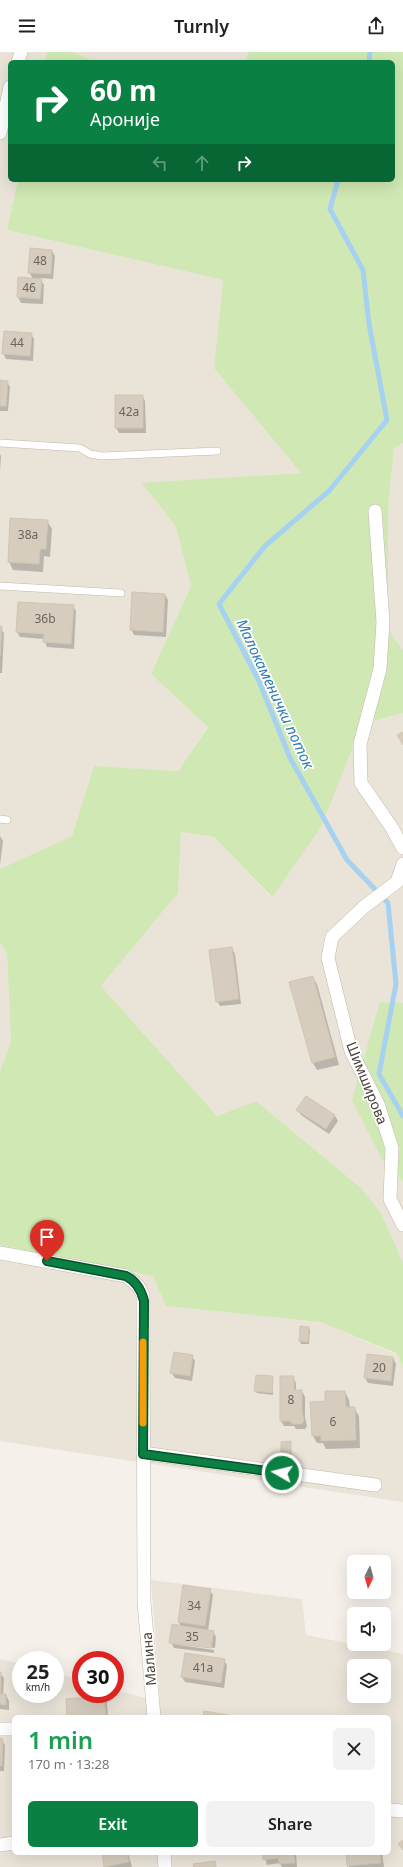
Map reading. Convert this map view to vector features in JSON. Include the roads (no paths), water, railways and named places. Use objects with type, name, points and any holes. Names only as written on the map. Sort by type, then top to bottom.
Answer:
[{"type":"street","points":[[0,133],[8,96]]},
{"type":"street","points":[[374,511],[383,622],[380,669],[360,744],[361,783],[392,828],[403,848]]},
{"type":"street","name":"Шимширова","points":[[403,864],[397,882],[365,906],[332,937],[328,958],[351,1051],[378,1104],[392,1148],[390,1199],[403,1225]]},
{"type":"street","name":"Малина","points":[[0,1253],[126,1276],[138,1286],[144,1301],[144,1602],[154,1715]]},
{"type":"street","points":[[143,1454],[375,1485]]},
{"type":"street","points":[[0,1729],[12,1729]]},
{"type":"street","points":[[391,1810],[403,1811]]},
{"type":"street","points":[[0,1845],[12,1843]]},
{"type":"street","points":[[164,1855],[165,1867]]},
{"type":"lane","points":[[0,443],[80,448],[90,454],[102,456],[217,451]]},
{"type":"lane","points":[[0,586],[121,593]]},
{"type":"waterway","name":"Малокаменички поток","points":[[369,60],[370,52]]},
{"type":"waterway","name":"Малокаменички поток","points":[[337,182],[330,209],[363,270],[369,324],[387,420],[329,491],[265,546],[219,604],[259,681],[290,758],[347,860],[388,903],[396,984],[379,1074],[403,1116]]}]
